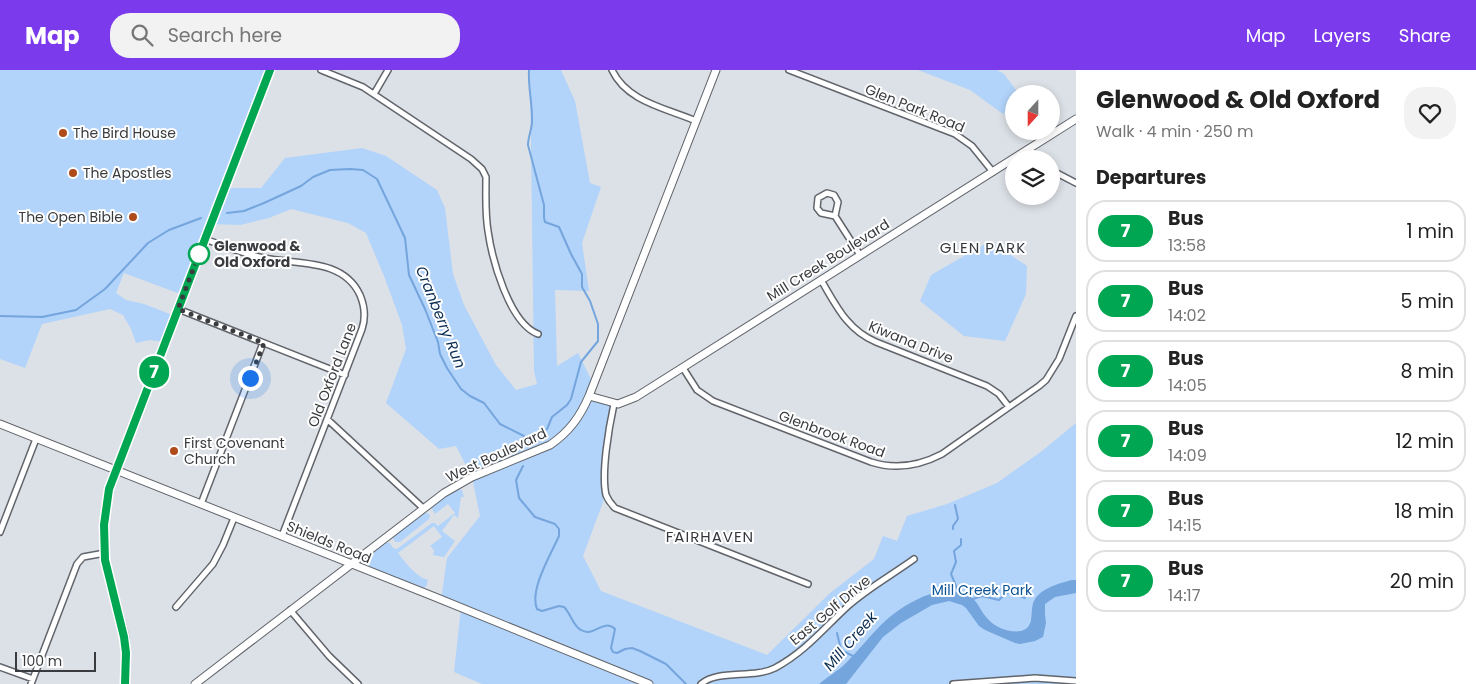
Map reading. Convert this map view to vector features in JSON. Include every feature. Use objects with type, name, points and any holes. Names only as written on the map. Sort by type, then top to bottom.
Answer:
[{"type":"street","points":[[126,684],[124,637],[107,572],[104,525],[106,507],[116,470],[270,70]]},
{"type":"street","points":[[321,70],[363,87],[471,159],[482,169],[486,177],[488,230],[498,276],[507,298],[519,317],[530,330],[538,334]]},
{"type":"street","points":[[374,94],[388,70]]},
{"type":"street","points":[[612,70],[619,83],[633,95],[696,121]]},
{"type":"street","name":"West Boulevard","points":[[194,684],[444,492],[465,481],[542,449],[560,438],[574,425],[589,396],[716,70]]},
{"type":"street","name":"Glen Park Road","points":[[789,70],[955,134],[972,146],[993,172]]},
{"type":"street","name":"Mill Creek Boulevard","points":[[614,404],[636,397],[1076,119]]},
{"type":"street","points":[[1060,175],[1076,183]]},
{"type":"street","points":[[835,216],[825,215],[819,211],[816,205],[821,195],[831,194],[837,199],[838,205],[835,216],[860,255]]},
{"type":"street","name":"Old Oxford Lane","points":[[205,239],[245,254],[327,267],[339,272],[348,278],[361,298],[364,307],[365,317],[362,329],[282,536]]},
{"type":"street","name":"Kiwana Drive","points":[[821,280],[844,318],[862,336],[987,386],[999,394],[1009,407]]},
{"type":"street","points":[[178,309],[345,375]]},
{"type":"street","name":"Glenbrook Road","points":[[683,368],[697,390],[710,400],[871,462],[886,466],[910,466],[935,458],[1039,386],[1052,372],[1059,359],[1076,316]]},
{"type":"street","points":[[201,504],[264,343]]},
{"type":"street","points":[[589,396],[614,404],[605,476],[606,494],[615,508],[808,584]]},
{"type":"street","points":[[327,419],[423,508]]},
{"type":"street","name":"Shields Road","points":[[0,424],[649,684]]},
{"type":"street","points":[[0,532],[36,439]]},
{"type":"street","points":[[176,608],[213,564],[234,518]]},
{"type":"street","points":[[0,667],[32,682],[77,564],[83,557],[105,553]]},
{"type":"street","name":"East Golf Drive","points":[[701,684],[711,678],[750,674],[774,668],[810,644],[853,602],[914,560]]},
{"type":"street","points":[[290,610],[323,650],[358,684]]},
{"type":"street","points":[[953,684],[1035,678],[1076,681]]},
{"type":"green space","name":"Mill Creek Park","points":[[0,70],[269,70],[225,188],[261,188],[285,158],[362,148],[386,156],[437,190],[445,208],[453,274],[464,305],[496,365],[516,390],[537,384],[534,371],[530,70],[561,70],[575,101],[590,183],[601,187],[582,243],[589,291],[555,290],[557,366],[578,353],[594,385],[590,396],[614,404],[605,476],[606,494],[583,556],[601,591],[767,655],[830,593],[874,559],[883,536],[897,541],[907,516],[947,504],[997,483],[1042,451],[1076,423],[1076,684],[482,684],[454,672],[461,608],[441,600],[447,558],[480,516],[472,477],[456,446],[439,449],[386,403],[406,349],[402,325],[366,233],[348,223],[291,209],[269,218],[240,225],[211,224],[183,295],[124,273],[116,293],[126,300],[144,304],[175,316],[165,342],[150,340],[136,343],[123,315],[110,309],[42,324],[25,368],[0,359]]},
{"type":"green space","points":[[918,70],[997,70],[1004,74],[1012,85],[1005,85],[1005,112],[1003,114],[970,90]]},
{"type":"green space","points":[[990,241],[1027,266],[1026,294],[1005,341],[964,336],[920,301],[931,275]]},
{"type":"green space","points":[[458,489],[462,490],[464,497],[461,497],[458,518],[454,515],[442,531],[455,541],[444,557],[433,555],[434,550],[430,546],[442,537],[434,526],[398,553],[415,573],[428,580],[426,587],[421,588],[369,567],[369,556],[386,543],[390,543],[393,548],[397,549],[432,523],[438,526],[455,513],[448,504],[435,514],[432,509],[433,505]]},
{"type":"green space","points":[[425,512],[430,515],[429,519],[400,542],[395,542],[393,538],[395,535]]},
{"type":"shaded area","points":[[1076,580],[1076,593],[1055,597],[1045,604],[1046,623],[1043,637],[1035,641],[1015,643],[985,630],[979,626],[966,608],[949,601],[932,605],[901,623],[883,637],[846,684],[819,684],[840,669],[878,628],[894,614],[925,596],[943,592],[965,594],[974,600],[985,616],[998,627],[1021,631],[1026,629],[1031,622],[1033,603],[1038,595],[1052,586]]},
{"type":"waterway","points":[[528,447],[535,436],[547,429],[552,417],[567,405],[571,399],[581,362],[598,341],[598,324],[590,301],[582,287],[582,274],[559,227],[545,222],[544,205],[528,145],[532,121],[529,70]]},
{"type":"waterway","name":"Cranberry Run","points":[[227,213],[244,211],[264,203],[330,170],[363,170],[377,179],[405,238],[409,275],[425,309],[438,342],[440,354],[447,368],[461,389],[484,403],[500,424],[524,436],[528,447]]},
{"type":"waterway","name":"Cranberry Run","points":[[0,316],[42,317],[76,310],[105,289],[148,243],[169,230],[201,218]]},
{"type":"waterway","name":"Cranberry Run","points":[[523,466],[516,480],[519,498],[535,517],[555,524],[559,529],[559,536],[538,582],[535,601],[537,609],[542,611],[559,606],[564,607],[576,626],[586,632],[611,626],[615,629],[611,648],[613,652],[617,653],[632,648],[640,651],[666,664],[686,684]]},
{"type":"waterway","points":[[953,529],[958,519],[955,505]]},
{"type":"waterway","points":[[959,593],[951,574],[956,562],[954,551],[961,545],[961,539]]},
{"type":"waterway","points":[[973,599],[982,596],[999,600],[1010,592],[1025,598]]},
{"type":"waterway","name":"Mill Creek","points":[[837,633],[841,650],[855,657]]},
{"type":"bus line","name":"7","points":[[125,684],[127,670],[124,637],[105,560],[104,525],[109,489],[270,70]]},
{"type":"place","name":"The Bird House","points":[[63,133]]},
{"type":"place","name":"The Apostles","points":[[73,173]]},
{"type":"place","name":"The Open Bible","points":[[133,217]]},
{"type":"place","name":"Glenwood & Old Oxford","points":[[199,254]]},
{"type":"place","name":"First Covenant Church","points":[[174,451]]},
{"type":"district","name":"GLEN PARK","points":[[983,247]]},
{"type":"district","name":"FAIRHAVEN","points":[[710,536]]},
{"type":"route","points":[[199,254],[202,246],[178,309],[264,343],[250,378]]}]
